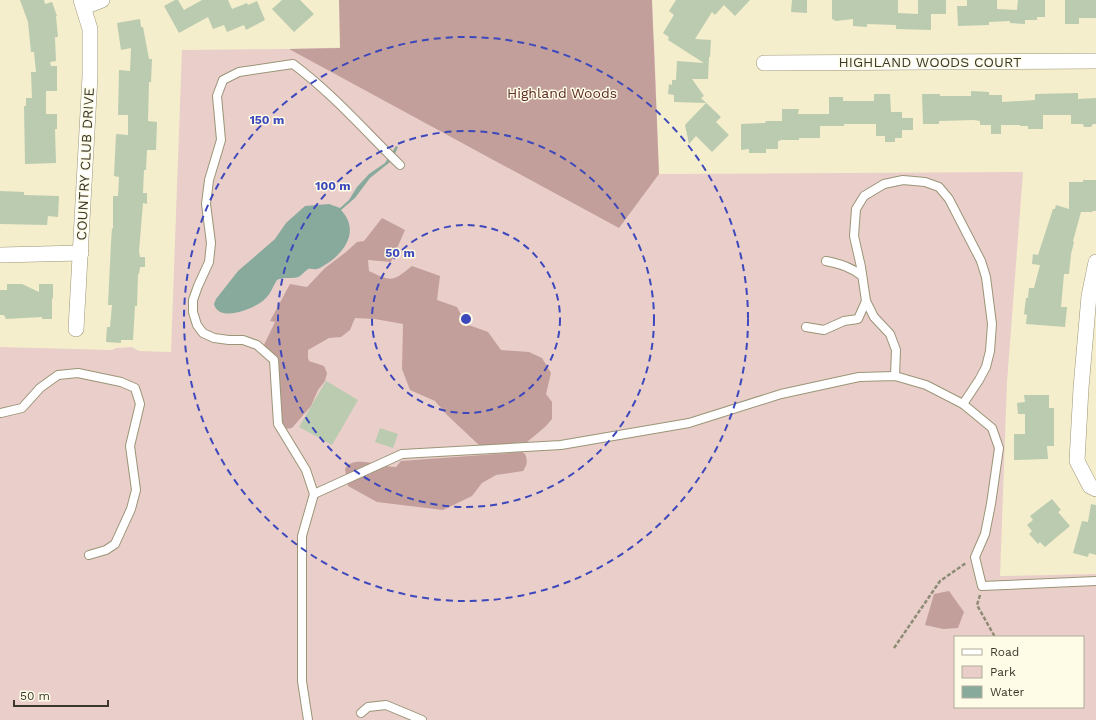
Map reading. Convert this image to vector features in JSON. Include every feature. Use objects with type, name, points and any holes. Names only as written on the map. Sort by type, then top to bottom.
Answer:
[{"type":"street","points":[[83,4],[102,0]]},
{"type":"street","name":"COUNTRY CLUB DRIVE","points":[[76,329],[90,76],[90,29],[83,4]]},
{"type":"street","name":"HIGHLAND WOODS COURT","points":[[764,63],[1096,61]]},
{"type":"street","points":[[0,255],[81,253]]},
{"type":"street","points":[[1096,262],[1089,296],[1081,388],[1077,461],[1090,486],[1096,489]]},
{"type":"lane","points":[[308,720],[302,681],[302,536],[314,494],[306,470],[278,424],[274,360],[257,345],[243,340],[214,338],[203,333],[197,325],[193,312],[193,300],[209,262],[211,243],[206,204],[208,180],[221,140],[217,96],[223,80],[239,72],[293,64],[307,74],[400,165]]},
{"type":"lane","points":[[895,376],[896,350],[890,334],[874,317],[866,301],[854,236],[856,209],[864,196],[884,184],[903,180],[925,182],[939,187],[949,199],[982,261],[986,276],[992,319],[992,338],[986,367],[963,404]]},
{"type":"lane","points":[[826,261],[846,266],[855,270],[862,276]]},
{"type":"lane","points":[[806,327],[824,330],[844,321],[858,319],[866,301]]},
{"type":"lane","points":[[1,413],[22,408],[40,388],[58,375],[78,373],[121,382],[135,388],[140,404],[130,446],[136,490],[131,509],[115,544],[106,550],[89,555]]},
{"type":"lane","points":[[314,494],[402,454],[568,444],[689,423],[781,394],[859,377],[895,376],[926,386],[963,404],[992,428],[999,448],[985,534],[975,557],[982,586],[1096,581]]},
{"type":"lane","points":[[361,712],[368,707],[386,706],[422,720]]},
{"type":"path","points":[[894,648],[940,581],[975,557]]},
{"type":"path","points":[[982,586],[977,605],[995,636]]},
{"type":"green space","name":"Highland Woods","points":[[339,0],[652,0],[659,174],[619,228],[289,49],[340,48]]},
{"type":"green space","points":[[654,39],[659,174],[1023,172],[1007,382],[1000,576],[1096,574],[1096,720],[0,720],[0,347],[112,350],[116,348],[132,347],[139,351],[171,352],[182,50],[289,49]]},
{"type":"green space","points":[[382,218],[405,230],[391,262],[368,260],[369,271],[392,279],[396,278],[412,266],[440,276],[437,300],[457,307],[466,324],[488,332],[501,350],[529,352],[542,358],[551,373],[546,394],[552,402],[552,419],[527,442],[480,446],[447,415],[435,401],[410,390],[402,369],[403,324],[375,319],[355,318],[350,330],[341,337],[329,338],[308,350],[309,361],[324,366],[327,373],[325,381],[318,390],[311,406],[292,428],[284,429],[281,424],[278,369],[263,347],[275,322],[270,321],[290,284],[307,287],[325,268],[357,242],[364,241]]},
{"type":"green space","points":[[522,452],[525,454],[527,461],[523,471],[496,475],[482,483],[472,496],[443,510],[377,502],[348,486],[345,469],[354,462],[368,462],[396,467],[401,461]]},
{"type":"green space","points":[[949,591],[964,612],[958,628],[943,629],[925,625],[934,594]]},
{"type":"water","points":[[396,146],[398,147],[390,162],[370,178],[355,198],[341,210],[349,224],[350,232],[345,246],[335,258],[318,269],[308,269],[298,277],[277,280],[266,298],[247,310],[230,314],[217,310],[214,304],[216,299],[238,271],[275,239],[286,223],[305,206],[329,204],[340,208],[349,200],[357,187],[369,174],[385,163]]},
{"type":"building","points":[[20,0],[44,0],[45,4],[52,2],[57,16],[58,37],[55,37],[56,61],[50,62],[51,66],[57,66],[57,91],[46,91],[46,114],[57,114],[57,129],[55,129],[56,163],[25,164],[24,106],[26,106],[26,98],[32,98],[31,72],[36,72],[34,52],[31,52],[28,22]]},
{"type":"building","points":[[178,0],[184,10],[202,0],[228,0],[232,9],[257,1],[265,20],[246,30],[244,25],[227,32],[224,25],[213,29],[208,17],[179,33],[164,6]]},
{"type":"building","points":[[282,0],[300,0],[314,14],[294,32],[272,9]]},
{"type":"building","points":[[676,0],[750,0],[735,16],[724,5],[715,15],[712,12],[695,39],[711,40],[710,57],[708,79],[692,79],[704,96],[701,98],[721,117],[716,122],[729,135],[712,152],[696,136],[689,144],[685,125],[706,103],[674,102],[674,95],[668,94],[669,84],[672,85],[672,80],[676,80],[677,61],[704,63],[668,40],[669,37],[663,33],[674,15],[669,11]]},
{"type":"building","points":[[792,0],[807,0],[807,13],[791,12]]},
{"type":"building","points":[[832,0],[898,0],[898,13],[918,14],[918,0],[946,0],[946,14],[931,14],[931,30],[896,29],[896,25],[867,24],[867,27],[853,26],[853,19],[836,21],[832,19]]},
{"type":"building","points":[[967,0],[997,0],[997,9],[1017,10],[1018,0],[1045,0],[1045,17],[1037,17],[1037,20],[1025,20],[1025,24],[1010,23],[1010,21],[989,22],[989,25],[958,26],[957,6],[967,6]]},
{"type":"building","points":[[1065,0],[1096,0],[1096,18],[1079,18],[1079,24],[1065,24]]},
{"type":"building","points":[[140,19],[149,59],[152,59],[151,82],[149,82],[148,121],[157,122],[156,150],[147,150],[146,170],[144,170],[143,193],[147,193],[147,204],[143,203],[139,251],[140,257],[145,257],[145,267],[140,267],[138,274],[137,306],[135,306],[133,340],[121,340],[121,343],[106,342],[107,327],[110,327],[112,305],[108,305],[112,228],[113,229],[113,196],[118,196],[119,177],[114,176],[116,134],[128,135],[128,115],[118,115],[119,70],[130,71],[131,48],[121,50],[117,23]]},
{"type":"building","points":[[971,91],[989,92],[989,95],[1002,95],[1002,102],[1035,100],[1035,94],[1078,93],[1078,99],[1096,98],[1096,124],[1093,124],[1091,127],[1084,127],[1083,124],[1071,124],[1071,115],[1043,115],[1043,129],[1028,129],[1028,126],[1020,125],[1001,125],[1001,134],[991,134],[991,125],[980,125],[980,121],[974,120],[939,121],[939,124],[923,124],[922,94],[940,94],[940,96],[971,96]]},
{"type":"building","points":[[874,94],[890,94],[891,112],[902,112],[902,118],[913,118],[913,130],[902,130],[902,138],[895,138],[895,142],[885,142],[885,136],[876,136],[876,124],[820,126],[820,138],[780,140],[778,141],[778,149],[766,149],[766,153],[749,153],[749,149],[741,150],[741,124],[782,121],[782,109],[799,109],[798,114],[829,114],[829,97],[843,97],[843,101],[874,101]]},
{"type":"building","points":[[1083,180],[1096,180],[1096,211],[1081,212],[1073,241],[1069,274],[1064,274],[1061,307],[1067,307],[1065,327],[1026,324],[1027,315],[1024,314],[1026,298],[1028,298],[1029,288],[1034,288],[1040,265],[1032,264],[1033,254],[1038,255],[1053,209],[1055,209],[1056,205],[1069,209],[1069,182],[1083,182]]},
{"type":"building","points":[[0,191],[24,192],[24,195],[59,196],[58,217],[48,216],[47,225],[0,224]]},
{"type":"building","points":[[7,284],[22,284],[39,292],[39,284],[53,284],[52,319],[42,319],[42,317],[6,319],[4,315],[0,315],[0,290],[7,290]]},
{"type":"building","points":[[326,381],[358,400],[332,445],[299,427]]},
{"type":"building","points":[[1024,395],[1049,395],[1049,408],[1054,408],[1054,446],[1047,446],[1048,459],[1014,460],[1014,434],[1025,434],[1025,414],[1018,414],[1017,403],[1025,402]]},
{"type":"building","points":[[380,428],[398,434],[393,448],[375,442]]},
{"type":"building","points":[[1052,499],[1061,510],[1058,512],[1070,526],[1045,547],[1040,542],[1038,544],[1029,534],[1032,531],[1027,525],[1033,520],[1030,516]]},
{"type":"building","points":[[1091,504],[1096,505],[1096,555],[1089,553],[1088,557],[1073,553],[1082,521],[1088,522]]}]
